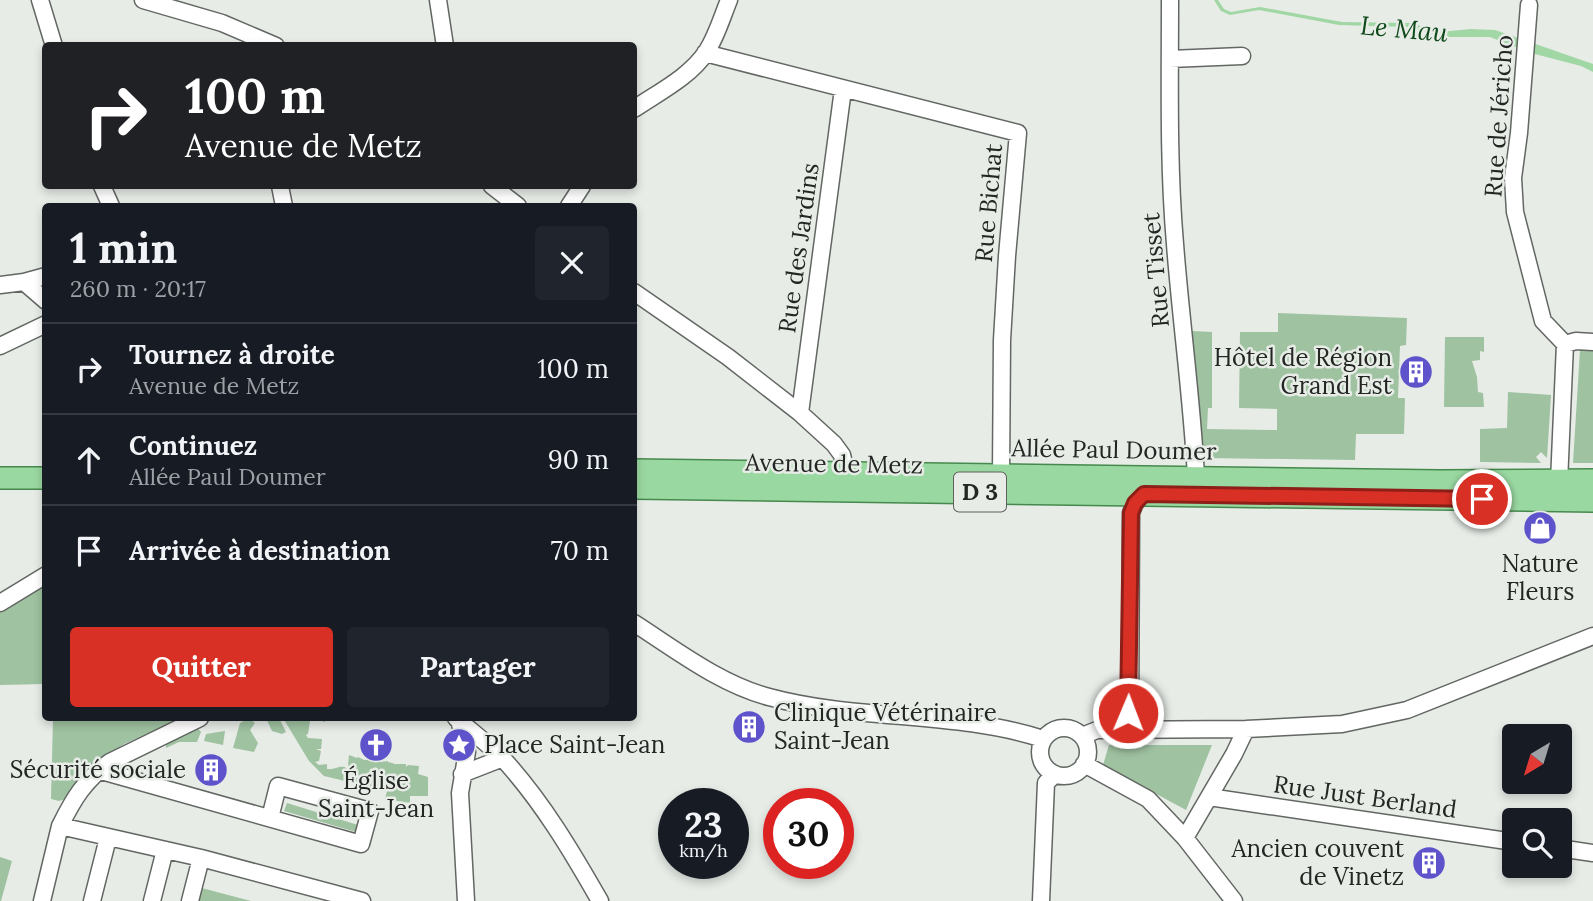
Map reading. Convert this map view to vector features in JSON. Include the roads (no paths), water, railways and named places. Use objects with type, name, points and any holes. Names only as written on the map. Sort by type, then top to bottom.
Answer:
[{"type":"main road","points":[[0,463],[42,464]]},
{"type":"main road","name":"Allée Paul Doumer","points":[[637,470],[1593,481]]},
{"type":"main road","points":[[0,478],[42,478]]},
{"type":"main road","name":"Avenue de Metz","points":[[637,488],[1593,501]]},
{"type":"street","points":[[40,0],[53,42]]},
{"type":"street","points":[[143,0],[222,23],[259,41]]},
{"type":"street","points":[[438,0],[444,42]]},
{"type":"street","points":[[637,107],[689,71],[705,53],[729,0]]},
{"type":"street","name":"Rue Tisset","points":[[1170,0],[1175,243],[1188,364],[1196,477]]},
{"type":"street","name":"Rue de Jéricho","points":[[1529,5],[1513,178],[1515,212],[1543,321],[1565,344]]},
{"type":"street","name":"Rue Bichat","points":[[705,53],[1018,133],[1002,340],[1001,475]]},
{"type":"street","points":[[1170,60],[1242,55]]},
{"type":"street","name":"Rue des Jardins","points":[[800,413],[843,89]]},
{"type":"street","points":[[496,189],[514,203]]},
{"type":"street","points":[[0,285],[42,277]]},
{"type":"street","points":[[24,282],[42,298]]},
{"type":"street","points":[[637,294],[728,357],[800,413],[834,444],[842,455],[846,472]]},
{"type":"street","points":[[0,346],[42,326]]},
{"type":"street","points":[[1559,482],[1565,344],[1576,341],[1593,342]]},
{"type":"street","points":[[1130,730],[1131,513],[1135,503],[1144,494]]},
{"type":"street","points":[[0,603],[42,577]]},
{"type":"street","points":[[637,625],[715,674],[768,697],[855,712],[1013,729],[1043,739]]},
{"type":"street","points":[[1082,736],[1097,730],[1245,729],[1342,724],[1407,710],[1593,636]]},
{"type":"street","points":[[41,901],[60,827],[84,783],[110,762],[193,721]]},
{"type":"street","points":[[458,721],[467,752],[460,793],[467,901]]},
{"type":"street","points":[[459,721],[503,758],[514,771],[565,841],[600,901]]},
{"type":"street","points":[[1062,728],[1076,731],[1082,736],[1088,750],[1084,764],[1074,774],[1055,774],[1048,770],[1040,755],[1043,739],[1054,730],[1062,728]]},
{"type":"street","points":[[1185,838],[1245,729]]},
{"type":"street","points":[[462,774],[503,758]]},
{"type":"street","points":[[1084,764],[1148,799],[1185,838],[1234,901]]},
{"type":"street","points":[[98,770],[361,844],[370,811],[278,786],[270,818]]},
{"type":"street","points":[[1041,901],[1046,783],[1055,774]]},
{"type":"street","name":"Rue Just Berland","points":[[1209,797],[1502,840]]},
{"type":"street","points":[[60,827],[201,858],[344,899],[362,901]]},
{"type":"street","points":[[92,901],[108,838]]},
{"type":"street","points":[[152,901],[165,850]]},
{"type":"street","points":[[1572,850],[1593,853]]},
{"type":"street","points":[[190,901],[201,858]]},
{"type":"place","name":"Hôtel de Région Grand Est","points":[[1416,372]]},
{"type":"place","name":"Nature Fleurs","points":[[1540,528]]},
{"type":"place","name":"Clinique Vétérinaire Saint-Jean","points":[[749,727]]},
{"type":"place","name":"Église Saint-Jean","points":[[376,745]]},
{"type":"place","name":"Place Saint-Jean","points":[[459,745]]},
{"type":"place","name":"Sécurité sociale","points":[[211,770]]},
{"type":"place","name":"Ancien couvent de Vinetz","points":[[1429,863]]},
{"type":"water label","name":"Le Mau","points":[[1404,29]]}]
